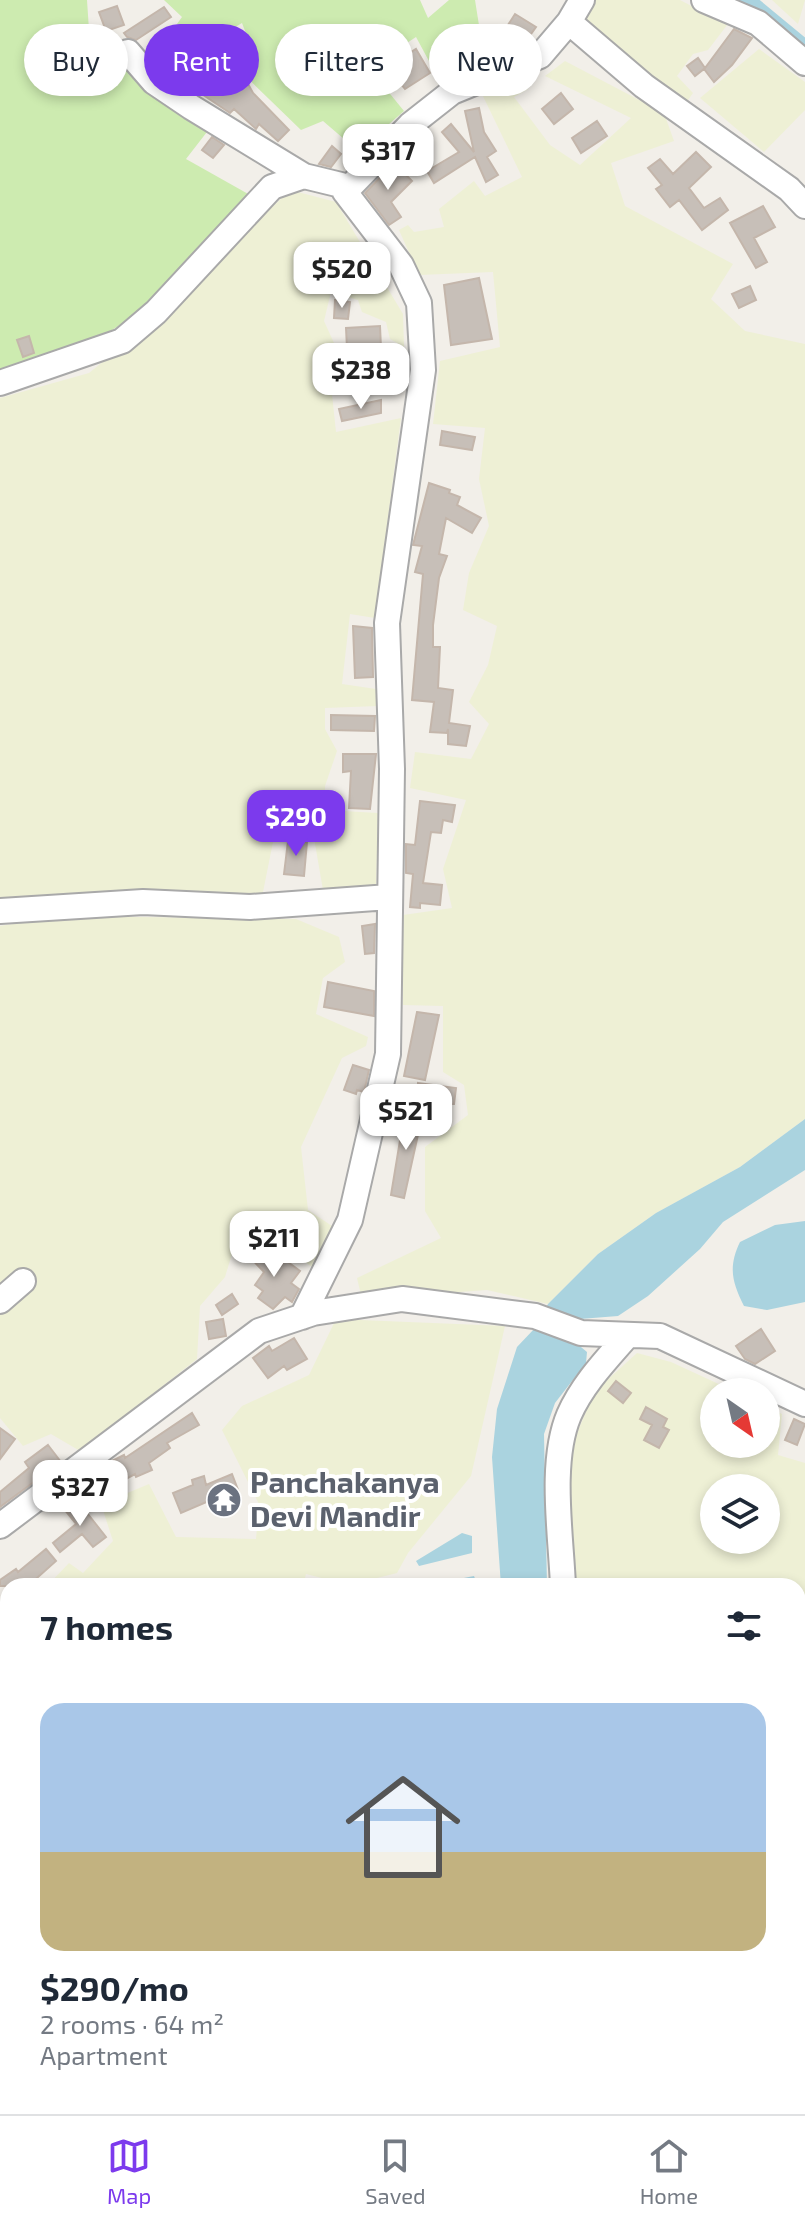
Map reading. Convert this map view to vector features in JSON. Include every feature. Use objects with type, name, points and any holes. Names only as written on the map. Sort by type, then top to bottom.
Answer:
[{"type":"street","points":[[345,192],[410,125],[452,92],[540,56],[569,22],[582,0]]},
{"type":"street","points":[[704,0],[758,23],[805,63]]},
{"type":"street","points":[[569,22],[644,86],[789,189],[805,206]]},
{"type":"street","points":[[128,52],[154,82],[304,176],[341,185],[401,265],[419,303],[423,370],[387,623],[392,769],[388,1054],[350,1220],[302,1317]]},
{"type":"street","points":[[0,383],[122,341],[156,312],[272,187],[304,176]]},
{"type":"street","points":[[0,911],[143,902],[250,907],[389,897]]},
{"type":"street","points":[[0,1301],[23,1281]]},
{"type":"street","points":[[0,1526],[259,1331],[302,1317],[402,1299],[535,1316],[581,1333],[660,1336],[805,1404]]},
{"type":"street","points":[[563,1578],[559,1452],[569,1415],[597,1370],[627,1336]]},
{"type":"green space","points":[[0,0],[87,0],[89,24],[24,24],[24,96],[128,96],[128,67],[144,83],[144,96],[158,96],[210,128],[186,159],[250,195],[153,304],[93,342],[0,375]]},
{"type":"green space","points":[[164,0],[420,0],[428,18],[449,0],[475,0],[479,24],[429,24],[429,61],[416,37],[413,39],[413,24],[275,24],[275,96],[392,96],[404,111],[358,151],[323,121],[301,130],[259,89],[259,24],[177,24],[182,17]]},
{"type":"green space","points":[[593,0],[680,0],[707,14],[731,20],[708,50],[693,54],[677,76],[693,93],[686,103],[579,23]]},
{"type":"green space","points":[[772,0],[805,0],[798,24]]},
{"type":"green space","points":[[759,49],[805,82],[805,110],[764,152],[700,98]]},
{"type":"green space","points":[[565,61],[664,113],[674,141],[611,163],[625,206],[733,264],[711,299],[745,331],[805,344],[805,1119],[740,1167],[656,1213],[598,1254],[548,1304],[487,1290],[362,1299],[357,1278],[441,1238],[425,1211],[425,1147],[468,1115],[464,1085],[443,1072],[443,1006],[403,1005],[403,915],[452,908],[443,869],[466,800],[410,788],[415,752],[471,759],[489,724],[469,702],[488,665],[497,626],[463,610],[469,573],[489,526],[479,479],[485,428],[433,424],[440,361],[500,347],[493,272],[419,275],[399,230],[408,225],[414,232],[444,227],[439,209],[474,181],[485,196],[522,177],[483,96],[516,96],[550,145],[580,165],[631,118],[545,76]]},
{"type":"green space","points":[[290,190],[336,202],[403,314],[404,347],[390,339],[386,322],[362,312],[358,300],[331,292],[324,321],[339,354],[329,366],[336,432],[401,418],[375,618],[350,614],[342,684],[376,689],[378,706],[325,708],[325,729],[337,751],[325,786],[325,810],[378,813],[376,887],[323,890],[314,838],[276,827],[262,897],[0,907],[0,398],[89,373],[165,311]]},
{"type":"green space","points":[[63,916],[296,919],[339,937],[345,962],[323,978],[316,1014],[368,1037],[366,1046],[342,1058],[301,1147],[308,1210],[332,1226],[312,1267],[263,1232],[239,1231],[225,1277],[200,1306],[197,1359],[80,1451],[51,1434],[23,1446],[0,1418],[0,926]]},
{"type":"green space","points":[[336,1319],[505,1326],[471,1476],[408,1553],[397,1573],[377,1578],[322,1578],[306,1574],[305,1578],[55,1578],[69,1563],[83,1573],[113,1541],[101,1504],[149,1484],[176,1537],[256,1539],[259,1504],[222,1430],[242,1406],[309,1375]]},
{"type":"green space","points":[[637,1353],[671,1362],[706,1378],[700,1378],[700,1458],[780,1458],[780,1456],[805,1463],[805,1578],[576,1578],[568,1455],[594,1392]]},
{"type":"water","points":[[805,1119],[805,1170],[723,1222],[700,1249],[648,1296],[618,1316],[580,1319],[570,1338],[587,1352],[586,1363],[555,1403],[544,1434],[547,1578],[500,1578],[492,1457],[497,1409],[517,1347],[535,1328],[548,1304],[598,1254],[656,1213],[740,1167]]},
{"type":"water","points":[[805,1221],[805,1302],[767,1310],[744,1306],[733,1274],[740,1242],[775,1225]]},
{"type":"water","points":[[462,1533],[472,1536],[472,1553],[419,1566],[416,1561]]},
{"type":"building","points":[[117,6],[124,24],[103,24],[99,12]]},
{"type":"building","points":[[164,7],[171,17],[160,24],[144,24],[144,35],[136,40],[128,37],[128,30]]},
{"type":"building","points":[[515,14],[531,24],[509,24]]},
{"type":"building","points":[[734,29],[752,38],[732,65],[714,82],[704,69],[695,76],[687,66],[698,58],[705,68]]},
{"type":"building","points":[[416,49],[429,74],[413,84],[413,51]]},
{"type":"building","points":[[561,93],[573,109],[554,124],[542,109]]},
{"type":"building","points":[[205,96],[256,96],[289,130],[278,141],[259,124],[256,129],[234,109],[230,113]]},
{"type":"building","points":[[479,108],[484,132],[496,151],[487,157],[498,175],[486,182],[475,157],[434,183],[427,171],[459,152],[442,132],[451,124],[474,152],[465,111]]},
{"type":"building","points":[[597,121],[607,136],[581,153],[572,138]]},
{"type":"building","points":[[212,137],[224,145],[213,158],[202,150]]},
{"type":"building","points":[[332,146],[341,154],[331,167],[319,164]]},
{"type":"building","points":[[696,152],[711,167],[689,188],[704,208],[720,198],[728,210],[702,230],[679,200],[670,207],[656,189],[662,185],[648,168],[660,159],[673,174]]},
{"type":"building","points":[[394,163],[412,181],[391,202],[401,217],[389,225],[365,193]]},
{"type":"building","points":[[763,206],[775,227],[754,238],[767,262],[756,268],[730,223]]},
{"type":"building","points":[[479,278],[492,339],[451,345],[444,285]]},
{"type":"building","points":[[750,286],[756,300],[739,308],[732,294]]},
{"type":"building","points":[[335,300],[350,302],[348,319],[334,318]]},
{"type":"building","points":[[380,326],[381,348],[394,349],[392,388],[336,385],[338,368],[348,369],[346,328]]},
{"type":"building","points":[[29,336],[34,353],[23,357],[17,340]]},
{"type":"building","points":[[381,400],[381,413],[342,421],[339,409]]},
{"type":"building","points":[[442,431],[475,437],[472,450],[440,445]]},
{"type":"building","points":[[429,483],[450,490],[449,493],[460,497],[457,505],[481,518],[472,533],[446,518],[439,554],[447,556],[439,578],[433,625],[433,647],[440,647],[438,688],[453,690],[449,723],[470,726],[466,746],[448,744],[448,729],[447,733],[430,732],[434,702],[412,700],[423,574],[415,572],[422,546],[413,545]]},
{"type":"building","points":[[353,626],[372,628],[373,677],[355,678]]},
{"type":"building","points":[[331,715],[375,716],[374,731],[331,730]]},
{"type":"building","points":[[343,754],[376,754],[370,809],[349,808],[351,771],[343,772]]},
{"type":"building","points":[[420,801],[455,805],[452,822],[443,820],[441,833],[431,832],[423,883],[442,885],[440,905],[420,903],[420,908],[410,907],[413,874],[406,873],[406,844],[415,845]]},
{"type":"building","points":[[288,841],[307,842],[304,876],[284,874]]},
{"type":"building","points":[[375,924],[374,953],[365,954],[362,926]]},
{"type":"building","points":[[328,982],[374,991],[374,1016],[324,1007]]},
{"type":"building","points":[[417,1012],[439,1015],[425,1080],[404,1076]]},
{"type":"building","points":[[353,1065],[369,1070],[364,1092],[357,1090],[356,1094],[344,1090]]},
{"type":"building","points":[[418,1083],[456,1088],[454,1104],[417,1104]]},
{"type":"building","points":[[405,1110],[423,1112],[404,1198],[391,1195]]},
{"type":"building","points":[[254,1245],[271,1263],[273,1260],[281,1266],[285,1260],[300,1271],[291,1283],[299,1289],[292,1302],[285,1297],[273,1309],[258,1298],[263,1291],[255,1285],[264,1272],[246,1253]]},
{"type":"building","points":[[232,1294],[238,1304],[222,1315],[216,1305]]},
{"type":"building","points":[[223,1319],[226,1336],[209,1339],[206,1322]]},
{"type":"building","points":[[761,1329],[775,1351],[755,1364],[745,1359],[736,1346]]},
{"type":"building","points":[[294,1338],[307,1359],[287,1370],[284,1366],[268,1378],[253,1358],[269,1346],[272,1351]]},
{"type":"building","points":[[616,1381],[631,1393],[623,1403],[608,1391]]},
{"type":"building","points":[[646,1407],[667,1419],[663,1427],[669,1430],[659,1448],[644,1440],[652,1425],[640,1419]]},
{"type":"building","points":[[192,1413],[199,1425],[167,1443],[170,1448],[149,1463],[152,1470],[136,1477],[135,1474],[100,1493],[92,1480],[116,1467],[112,1461],[124,1455],[125,1458]]},
{"type":"building","points":[[794,1419],[805,1424],[797,1445],[785,1440]]},
{"type":"building","points":[[0,1428],[15,1439],[0,1459]]},
{"type":"building","points":[[48,1445],[61,1462],[0,1507],[0,1492],[29,1468],[25,1462]]},
{"type":"building","points":[[232,1474],[240,1495],[221,1503],[218,1497],[181,1513],[173,1493],[193,1485],[192,1480],[204,1476],[206,1485]]},
{"type":"building","points":[[76,1499],[106,1537],[93,1547],[82,1534],[60,1552],[53,1543],[76,1524],[64,1509]]},
{"type":"building","points":[[46,1549],[56,1561],[37,1578],[3,1578],[16,1569],[18,1572]]},
{"type":"waterway","points":[[740,0],[752,4],[804,47]]},
{"type":"place","name":"Panchakanya Devi Mandir","points":[[224,1500]]}]
